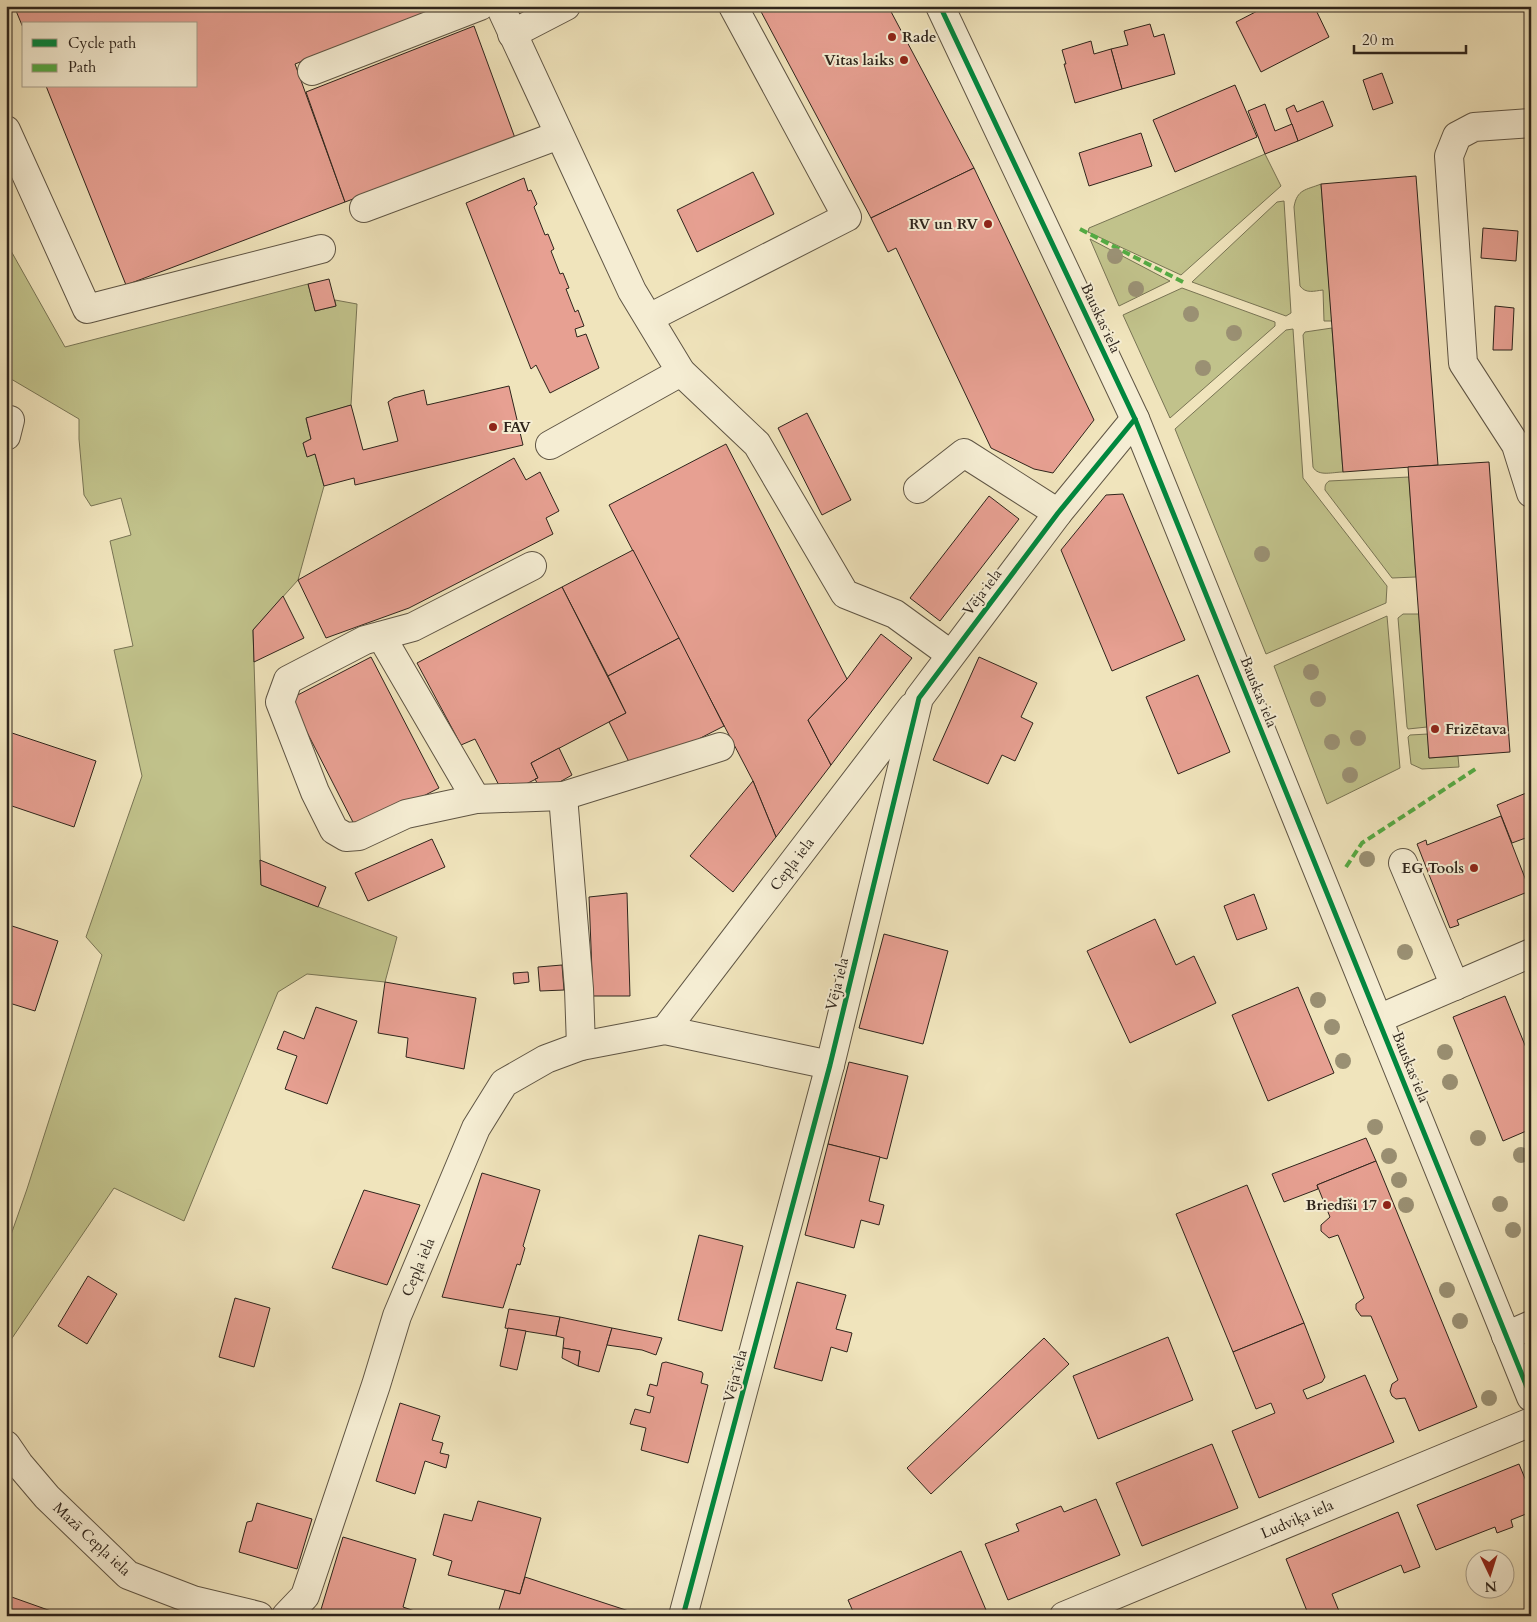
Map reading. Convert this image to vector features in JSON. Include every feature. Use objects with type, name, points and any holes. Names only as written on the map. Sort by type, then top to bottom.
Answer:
[{"type":"street","points":[[312,71],[480,6]]},
{"type":"street","points":[[500,6],[632,291],[681,372],[757,444],[845,594],[895,614],[950,654]]},
{"type":"street","points":[[512,34],[566,6]]},
{"type":"street","points":[[649,318],[847,217],[733,6]]},
{"type":"street","name":"Bauskas iela","points":[[940,6],[1135,419],[1531,1397]]},
{"type":"street","points":[[1531,123],[1474,127],[1457,136],[1450,156],[1463,363],[1516,445],[1531,493]]},
{"type":"street","points":[[6,130],[87,309],[321,249]]},
{"type":"street","points":[[364,208],[559,134]]},
{"type":"street","points":[[550,445],[681,372]]},
{"type":"street","points":[[6,419],[10,420],[6,436]]},
{"type":"street","name":"Vēja iela","points":[[684,1616],[830,1065],[919,698],[950,654],[1058,513],[1135,419]]},
{"type":"street","points":[[918,489],[964,453],[1058,513]]},
{"type":"street","points":[[532,566],[413,628],[365,640],[288,680],[280,702],[316,792],[334,830],[346,837],[359,836],[406,814],[476,800],[562,796],[720,747]]},
{"type":"street","points":[[381,636],[476,800]]},
{"type":"street","name":"Cepļa iela","points":[[665,1030],[919,698]]},
{"type":"street","points":[[562,796],[580,989],[581,1046]]},
{"type":"street","points":[[1404,863],[1455,986]]},
{"type":"street","points":[[1378,1019],[1531,953]]},
{"type":"street","name":"Cepļa iela","points":[[286,1616],[305,1596],[376,1385],[397,1316],[476,1128],[504,1083],[546,1059],[581,1046],[665,1030],[830,1065]]},
{"type":"street","points":[[1506,1336],[1531,1325]]},
{"type":"street","name":"Ludviķa iela","points":[[1064,1616],[1531,1422]]},
{"type":"street","name":"Mazā Cepļa iela","points":[[6,1445],[19,1464],[47,1497],[128,1575],[193,1600],[259,1616]]},
{"type":"green space","points":[[1265,154],[1281,186],[1181,275],[1088,232],[1089,228]]},
{"type":"green space","points":[[1321,184],[1332,321],[1324,321],[1323,290],[1308,291],[1300,286],[1295,201],[1303,191]]},
{"type":"green space","points":[[1284,201],[1291,313],[1286,316],[1192,282],[1277,202]]},
{"type":"green space","points":[[1090,239],[1170,281],[1119,306]]},
{"type":"green space","points":[[6,242],[65,347],[308,284],[315,311],[336,306],[335,300],[357,304],[351,405],[306,419],[311,439],[303,443],[307,456],[315,454],[324,486],[298,580],[253,630],[261,885],[397,937],[385,982],[307,974],[278,992],[184,1221],[114,1188],[6,1347],[6,1249],[102,955],[86,937],[142,776],[114,650],[133,646],[110,541],[131,535],[121,498],[91,506],[84,495],[79,419],[6,376]]},
{"type":"green space","points":[[1182,288],[1275,322],[1275,326],[1170,418],[1123,315]]},
{"type":"green space","points":[[1332,328],[1343,472],[1322,473],[1313,467],[1303,335],[1305,332]]},
{"type":"green space","points":[[1293,329],[1303,478],[1387,586],[1386,603],[1266,654],[1175,429],[1286,330]]},
{"type":"green space","points":[[1409,477],[1416,577],[1392,578],[1325,490],[1325,486],[1329,481]]},
{"type":"green space","points":[[1403,614],[1419,614],[1427,727],[1408,729],[1407,727],[1398,618]]},
{"type":"green space","points":[[1387,616],[1400,768],[1327,804],[1274,666]]},
{"type":"green space","points":[[1428,734],[1429,758],[1458,756],[1459,767],[1422,769],[1411,764],[1408,737],[1410,735]]},
{"type":"building","points":[[14,6],[443,6],[295,64],[345,202],[126,285],[47,88],[198,88],[198,22],[22,22],[22,25]]},
{"type":"building","points":[[758,6],[888,6],[974,168],[871,218]]},
{"type":"building","points":[[1267,6],[1314,6],[1329,37],[1261,72],[1236,22]]},
{"type":"building","points":[[1150,24],[1154,37],[1164,34],[1175,74],[1122,89],[1111,49],[1128,45],[1124,31]]},
{"type":"building","points":[[474,26],[515,138],[345,202],[306,92]]},
{"type":"building","points":[[1091,41],[1094,54],[1111,49],[1122,89],[1075,103],[1062,50]]},
{"type":"building","points":[[1382,73],[1393,103],[1373,110],[1363,80]]},
{"type":"building","points":[[1235,85],[1257,137],[1175,172],[1153,120]]},
{"type":"building","points":[[1323,101],[1333,126],[1298,141],[1286,109],[1294,105],[1297,112]]},
{"type":"building","points":[[1265,104],[1275,131],[1292,124],[1298,141],[1265,154],[1248,111]]},
{"type":"building","points":[[1141,133],[1152,166],[1089,186],[1079,153]]},
{"type":"building","points":[[974,168],[1094,420],[1053,473],[1034,469],[991,448],[896,248],[888,252],[871,218]]},
{"type":"building","points":[[753,172],[774,214],[697,252],[677,210]]},
{"type":"building","points":[[1416,176],[1438,465],[1343,472],[1321,184]]},
{"type":"building","points":[[524,178],[528,191],[531,190],[537,204],[534,207],[545,235],[548,234],[554,249],[551,251],[560,274],[563,273],[569,288],[566,289],[575,312],[578,310],[584,326],[575,329],[577,337],[586,334],[599,368],[550,393],[536,365],[531,369],[466,203]]},
{"type":"building","points":[[1483,228],[1518,231],[1516,261],[1481,258]]},
{"type":"building","points":[[329,279],[336,306],[315,311],[308,284]]},
{"type":"building","points":[[1495,306],[1514,308],[1512,350],[1493,350]]},
{"type":"building","points":[[509,386],[523,445],[355,485],[354,478],[324,486],[315,454],[307,457],[303,443],[311,439],[306,418],[351,405],[363,450],[398,441],[388,402],[394,398],[424,390],[427,405]]},
{"type":"building","points":[[807,413],[851,500],[822,515],[778,428]]},
{"type":"building","points":[[726,444],[847,679],[808,720],[831,765],[776,837],[753,781],[609,505]]},
{"type":"building","points":[[514,458],[526,480],[540,472],[559,511],[546,518],[553,534],[409,608],[326,638],[298,580]]},
{"type":"building","points":[[1489,462],[1510,752],[1429,758],[1408,467]]},
{"type":"building","points":[[1123,494],[1185,640],[1112,671],[1061,550],[1106,495]]},
{"type":"building","points":[[989,496],[1019,519],[940,621],[910,598]]},
{"type":"building","points":[[633,550],[679,638],[608,676],[562,587]]},
{"type":"building","points":[[562,587],[626,713],[531,763],[538,778],[504,795],[475,739],[461,745],[417,663]]},
{"type":"building","points":[[283,596],[304,638],[254,662],[253,630]]},
{"type":"building","points":[[881,634],[912,658],[831,765],[808,720],[847,679]]},
{"type":"building","points":[[679,638],[724,726],[634,772],[609,722],[626,713],[608,676]]},
{"type":"building","points":[[371,657],[439,788],[357,830],[290,699]]},
{"type":"building","points":[[979,657],[1037,683],[1021,717],[1033,723],[1015,761],[1002,755],[988,784],[933,760]]},
{"type":"building","points":[[1198,675],[1230,752],[1178,774],[1146,697]]},
{"type":"building","points":[[6,731],[96,761],[74,827],[6,804]]},
{"type":"building","points":[[559,748],[572,775],[542,792],[535,779],[538,778],[531,763]]},
{"type":"building","points":[[753,781],[776,837],[733,892],[690,856]]},
{"type":"building","points":[[1531,791],[1531,836],[1512,843],[1497,805]]},
{"type":"building","name":"EG Tools","points":[[1501,816],[1530,891],[1457,920],[1459,925],[1450,928],[1417,844],[1426,840],[1427,845]]},
{"type":"building","points":[[432,839],[445,867],[368,901],[355,873]]},
{"type":"building","points":[[260,860],[326,887],[318,907],[261,885]]},
{"type":"building","points":[[627,893],[630,996],[593,996],[589,897]]},
{"type":"building","points":[[1254,894],[1267,929],[1237,940],[1224,906]]},
{"type":"building","points":[[1155,919],[1176,965],[1194,956],[1216,1003],[1130,1043],[1087,951]]},
{"type":"building","points":[[6,924],[58,941],[35,1011],[6,1002]]},
{"type":"building","points":[[884,934],[948,951],[923,1044],[859,1028]]},
{"type":"building","points":[[562,965],[564,990],[540,991],[538,967]]},
{"type":"building","points":[[528,972],[529,982],[514,984],[513,973]]},
{"type":"building","points":[[385,982],[476,998],[464,1069],[406,1057],[408,1038],[378,1033]]},
{"type":"building","points":[[1298,987],[1334,1073],[1268,1101],[1232,1015]]},
{"type":"building","points":[[1505,996],[1531,1060],[1531,1129],[1503,1141],[1453,1017]]},
{"type":"building","points":[[316,1007],[357,1021],[327,1104],[285,1089],[297,1056],[277,1049],[284,1031],[304,1039]]},
{"type":"building","points":[[849,1062],[908,1076],[887,1159],[828,1144]]},
{"type":"building","points":[[1366,1138],[1376,1161],[1317,1185],[1318,1189],[1284,1202],[1272,1174]]},
{"type":"building","points":[[828,1144],[880,1157],[869,1201],[884,1205],[879,1225],[861,1220],[854,1248],[805,1235]]},
{"type":"building","points":[[1376,1161],[1477,1407],[1419,1431],[1405,1398],[1396,1399],[1392,1396],[1390,1391],[1392,1384],[1398,1380],[1371,1316],[1361,1316],[1356,1309],[1356,1304],[1364,1298],[1338,1235],[1329,1238],[1321,1231],[1321,1225],[1330,1217],[1317,1185]]},
{"type":"building","points":[[482,1173],[540,1190],[523,1246],[525,1248],[520,1265],[517,1264],[503,1308],[442,1297]]},
{"type":"building","points":[[1247,1185],[1304,1323],[1233,1352],[1176,1214]]},
{"type":"building","points":[[364,1190],[420,1205],[387,1285],[332,1268]]},
{"type":"building","points":[[699,1235],[743,1246],[722,1331],[678,1320]]},
{"type":"building","points":[[88,1276],[117,1294],[87,1344],[58,1326]]},
{"type":"building","points":[[797,1282],[846,1295],[836,1329],[852,1333],[847,1352],[831,1347],[822,1381],[774,1368]]},
{"type":"building","points":[[235,1298],[270,1308],[254,1367],[219,1357]]},
{"type":"building","points":[[509,1309],[560,1317],[556,1336],[505,1328]]},
{"type":"building","points":[[560,1317],[612,1328],[599,1372],[578,1366],[580,1351],[563,1348],[564,1338],[556,1336]]},
{"type":"building","points":[[1304,1323],[1325,1377],[1322,1382],[1303,1390],[1307,1399],[1365,1375],[1394,1442],[1259,1498],[1232,1431],[1275,1413],[1271,1403],[1256,1409],[1233,1352]]},
{"type":"building","points":[[508,1328],[526,1331],[517,1370],[500,1366]]},
{"type":"building","points":[[612,1328],[662,1338],[656,1355],[642,1350],[607,1345]]},
{"type":"building","points":[[1168,1337],[1193,1400],[1098,1439],[1073,1376]]},
{"type":"building","points":[[1044,1338],[1069,1364],[931,1494],[907,1468]]},
{"type":"building","points":[[563,1348],[580,1351],[578,1366],[562,1358]]},
{"type":"building","points":[[666,1362],[702,1372],[701,1383],[708,1385],[688,1463],[641,1450],[646,1428],[630,1424],[635,1409],[650,1413],[654,1397],[647,1395],[650,1384],[657,1386],[662,1363]]},
{"type":"building","points":[[400,1403],[440,1416],[432,1440],[443,1443],[440,1453],[449,1455],[446,1468],[425,1461],[415,1494],[376,1481]]},
{"type":"building","points":[[1212,1444],[1238,1508],[1142,1546],[1116,1483]]},
{"type":"building","points":[[1519,1464],[1531,1493],[1531,1512],[1511,1520],[1513,1527],[1497,1533],[1495,1527],[1436,1550],[1417,1505]]},
{"type":"building","points":[[1096,1499],[1120,1555],[1008,1600],[985,1544],[1019,1531],[1016,1524],[1061,1506],[1064,1512]]},
{"type":"building","points":[[478,1501],[541,1518],[520,1594],[448,1575],[452,1561],[433,1555],[444,1514],[472,1521]]},
{"type":"building","points":[[257,1503],[312,1519],[297,1569],[239,1552],[247,1522],[252,1521]]},
{"type":"building","points":[[1398,1512],[1420,1567],[1404,1573],[1401,1565],[1332,1594],[1341,1616],[1309,1616],[1286,1559]]},
{"type":"building","points":[[343,1537],[416,1559],[403,1607],[429,1616],[319,1616]]},
{"type":"building","points":[[961,1551],[986,1610],[972,1616],[855,1616],[848,1600]]},
{"type":"building","points":[[525,1577],[641,1616],[497,1616],[505,1590],[520,1594]]},
{"type":"building","points":[[6,1595],[65,1616],[6,1616]]},
{"type":"marked path","points":[[1080,229],[1183,282]]},
{"type":"marked path","points":[[1346,867],[1362,843],[1477,768]]},
{"type":"cycle path","points":[[940,6],[1135,419],[1531,1397]]},
{"type":"cycle path","points":[[683,1616],[830,1065],[919,698],[1058,513],[1135,419]]},
{"type":"place","name":"Rade","points":[[892,37]]},
{"type":"place","name":"Vitas laiks","points":[[904,60]]},
{"type":"place","name":"RV un RV","points":[[988,224]]},
{"type":"place","name":"FAV","points":[[493,427]]},
{"type":"place","name":"Frizētava","points":[[1435,729]]},
{"type":"place","name":"EG Tools","points":[[1474,868]]},
{"type":"place","name":"Briedīši 17","points":[[1387,1205]]}]
